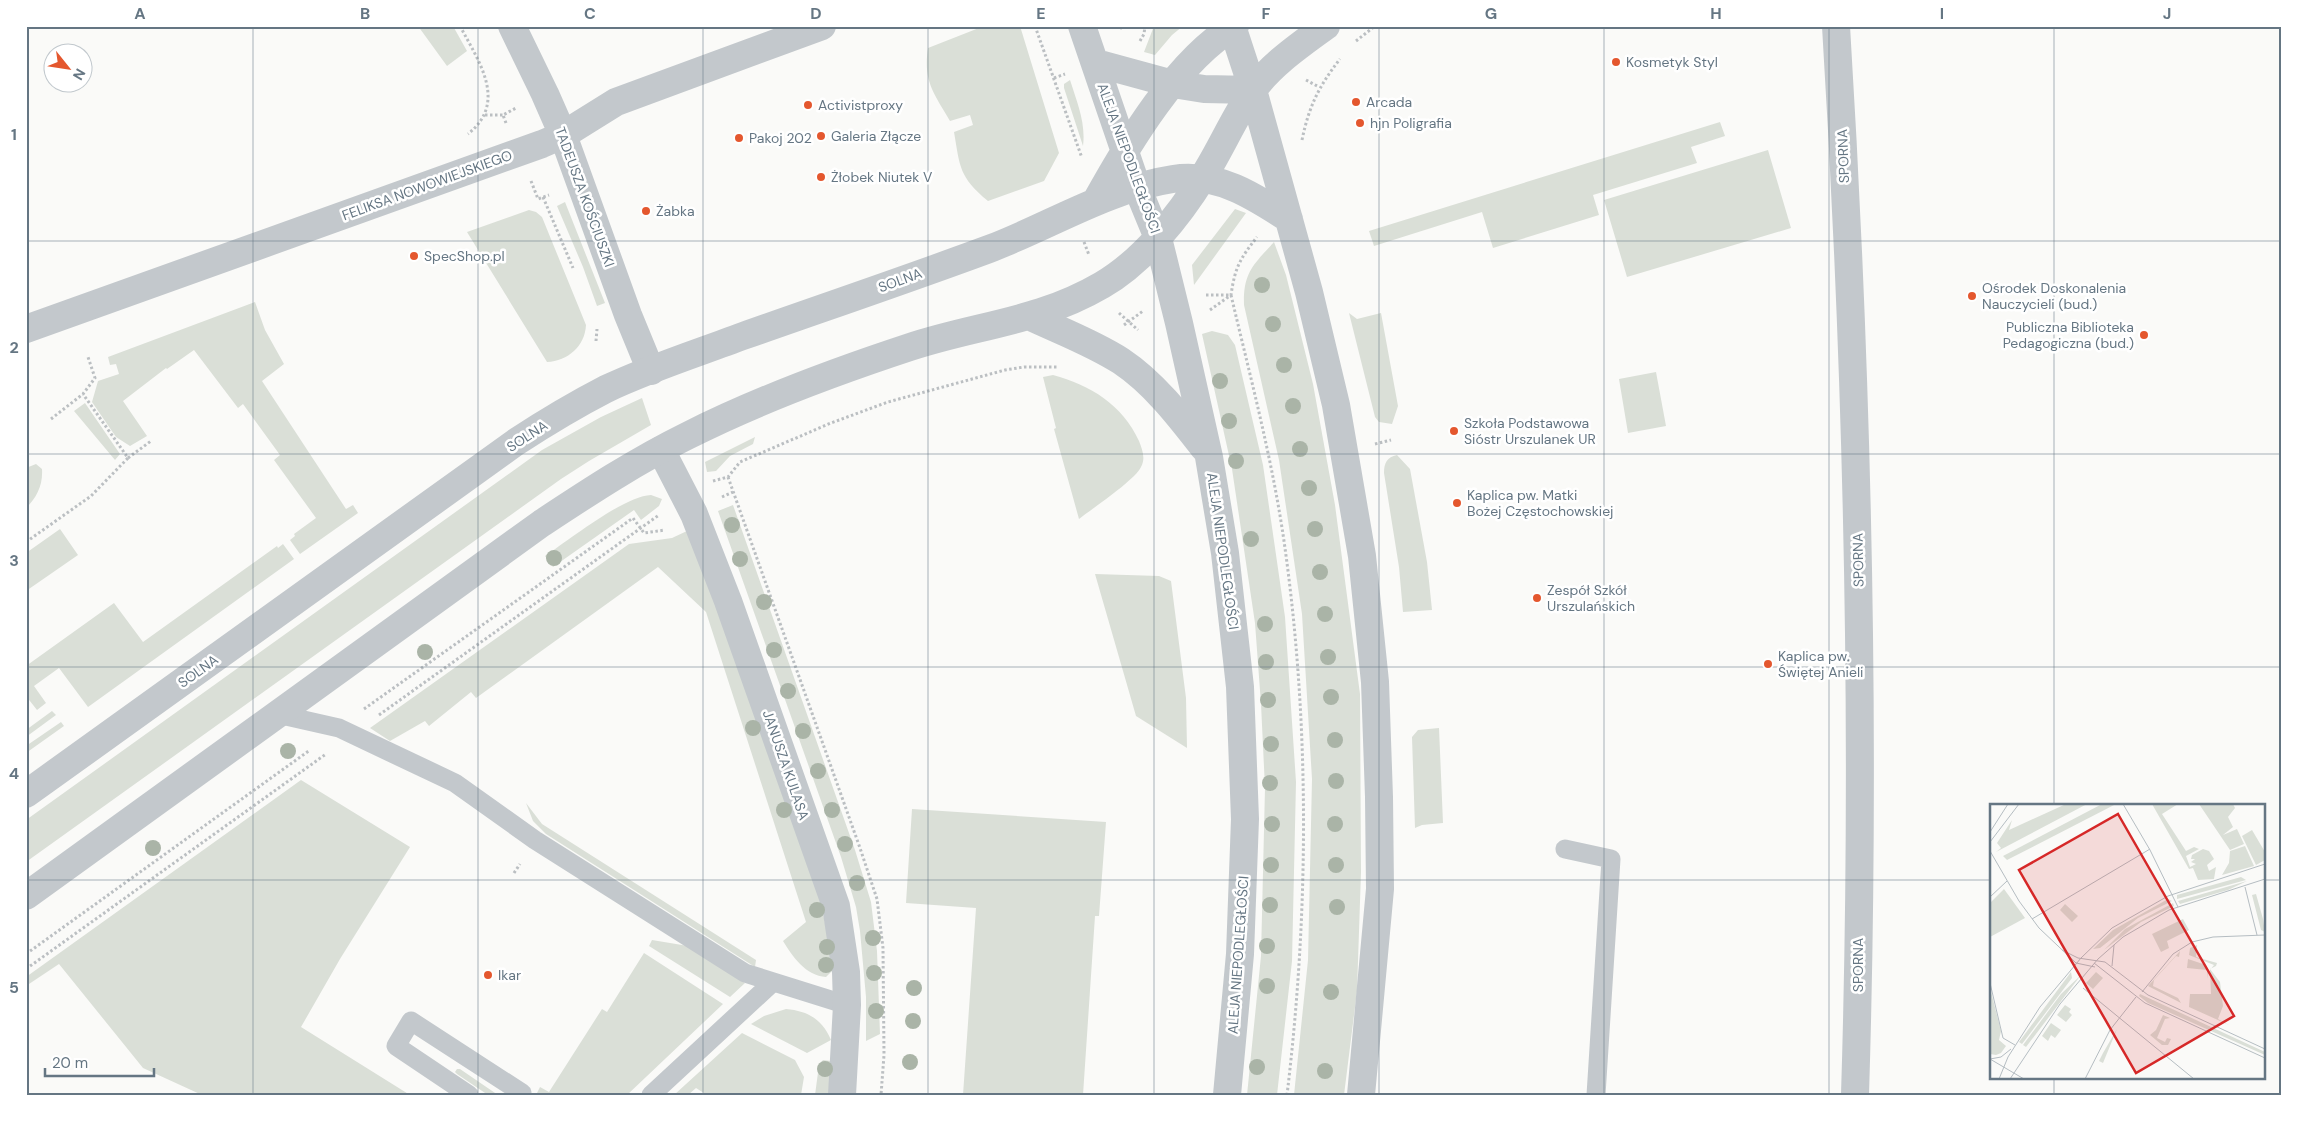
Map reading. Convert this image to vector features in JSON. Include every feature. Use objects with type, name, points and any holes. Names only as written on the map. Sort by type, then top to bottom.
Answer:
[{"type":"street","name":"TADEUSZA KOŚCIUSZKI","points":[[512,26],[545,94],[562,135],[628,315],[651,371]]},
{"type":"street","name":"FELIKSA NOWOWIEJSKIEGO","points":[[26,329],[562,135],[616,102],[822,26]]},
{"type":"street","name":"ALEJA NIEPODLEGŁOŚCI","points":[[1082,26],[1096,62],[1137,187],[1158,238],[1208,453],[1225,553],[1234,622],[1244,754],[1245,819],[1240,954],[1226,1095]]},
{"type":"street","points":[[26,896],[542,523],[602,484],[661,450],[739,412],[838,372],[913,346],[1031,317],[1103,284],[1158,238],[1203,178],[1253,90],[1272,69],[1326,26]]},
{"type":"street","name":"SPORNA","points":[[1836,26],[1858,502],[1860,726],[1855,1095]]},
{"type":"street","points":[[1096,201],[1125,149],[1173,84],[1202,51],[1233,27],[1253,90],[1311,301],[1347,460],[1362,556],[1375,682],[1380,889],[1361,1095]]},
{"type":"street","points":[[1096,62],[1173,84],[1204,89],[1253,90]]},
{"type":"street","name":"SOLNA","points":[[26,794],[516,442],[606,389],[991,248],[1096,201],[1137,187],[1174,178],[1203,178],[1249,193],[1289,219]]},
{"type":"street","points":[[1031,317],[1093,346],[1134,371],[1176,413],[1208,453]]},
{"type":"street","name":"JANUSZA KULASA","points":[[661,450],[694,514],[728,601],[836,906],[846,972],[847,1005],[842,1095]]},
{"type":"lane","points":[[278,714],[339,728],[455,783],[535,840],[745,974],[847,1005]]},
{"type":"lane","points":[[1565,849],[1611,859],[1596,1095]]},
{"type":"lane","points":[[651,1095],[772,982]]},
{"type":"lane","points":[[469,1095],[396,1046],[411,1021],[522,1093]]},
{"type":"path","points":[[460,26],[473,50],[488,87],[489,101],[485,114],[478,126],[467,134]]},
{"type":"path","points":[[1035,26],[1083,160]]},
{"type":"path","points":[[1136,48],[1144,34],[1145,26]]},
{"type":"path","points":[[1353,45],[1375,26]]},
{"type":"path","points":[[1302,144],[1307,115],[1319,87],[1346,52]]},
{"type":"path","points":[[1304,79],[1319,87]]},
{"type":"path","points":[[485,114],[502,115],[524,104]]},
{"type":"path","points":[[502,115],[509,131]]},
{"type":"path","points":[[532,185],[538,199],[555,193]]},
{"type":"path","points":[[543,197],[574,270]]},
{"type":"path","points":[[1260,233],[1240,260],[1234,273],[1231,295],[1266,442],[1284,539],[1294,626],[1304,827],[1300,942],[1288,1095]]},
{"type":"path","points":[[1082,237],[1090,258]]},
{"type":"path","points":[[1203,295],[1231,295]]},
{"type":"path","points":[[1206,312],[1231,295]]},
{"type":"path","points":[[1118,330],[1146,309],[1142,303]]},
{"type":"path","points":[[1116,310],[1142,334]]},
{"type":"path","points":[[596,341],[597,328]]},
{"type":"path","points":[[51,419],[83,394],[95,378],[88,357]]},
{"type":"path","points":[[707,483],[728,476],[740,462],[831,423],[888,402],[1024,366],[1068,369]]},
{"type":"path","points":[[83,394],[128,458]]},
{"type":"path","points":[[1372,444],[1391,440]]},
{"type":"path","points":[[26,542],[91,496],[128,458],[151,441]]},
{"type":"path","points":[[26,954],[633,518],[644,532],[670,529]]},
{"type":"shaded area","points":[[418,26],[453,26],[467,51],[447,66]]},
{"type":"shaded area","points":[[984,26],[1020,26],[1059,153],[1044,181],[988,201],[978,193],[966,178],[962,171],[958,154],[954,132],[973,125],[970,115],[950,121],[931,87],[927,70],[928,48]]},
{"type":"shaded area","points":[[1154,26],[1183,26],[1172,35],[1155,55],[1144,52]]},
{"type":"shaded area","points":[[1070,80],[1082,121],[1083,146],[1064,88],[1064,84]]},
{"type":"shaded area","points":[[1720,122],[1725,136],[1691,147],[1697,163],[1593,195],[1599,215],[1493,248],[1482,212],[1374,246],[1369,231]]},
{"type":"shaded area","points":[[1768,150],[1791,228],[1627,277],[1604,200]]},
{"type":"shaded area","points":[[565,202],[605,303],[597,306],[557,206]]},
{"type":"shaded area","points":[[1235,209],[1246,213],[1194,285],[1192,265]]},
{"type":"shaded area","points":[[529,210],[536,212],[542,217],[586,325],[585,333],[579,346],[562,359],[555,361],[547,362],[467,232]]},
{"type":"shaded area","points":[[1274,242],[1286,275],[1313,384],[1335,505],[1360,694],[1361,872],[1357,991],[1344,1095],[1294,1095],[1308,960],[1312,779],[1302,614],[1279,460],[1244,305],[1245,285],[1251,270]]},
{"type":"shaded area","points":[[255,302],[265,330],[284,364],[262,381],[346,509],[353,505],[358,513],[300,554],[290,540],[295,536],[294,534],[316,518],[274,460],[280,455],[243,404],[238,408],[194,350],[166,368],[123,401],[147,436],[130,446],[116,437],[92,402],[98,381],[119,374],[116,364],[110,365],[108,357]]},
{"type":"shaded area","points":[[1349,313],[1357,319],[1381,313],[1398,406],[1392,424],[1379,422],[1375,417]]},
{"type":"shaded area","points":[[1212,331],[1228,335],[1235,345],[1263,465],[1285,617],[1296,782],[1292,961],[1277,1095],[1247,1095],[1261,956],[1265,788],[1255,623],[1232,469],[1202,334]]},
{"type":"shaded area","points":[[1656,372],[1666,426],[1628,433],[1619,379]]},
{"type":"shaded area","points":[[1053,375],[1080,384],[1115,407],[1132,428],[1143,454],[1142,464],[1137,473],[1079,519],[1054,429],[1056,428],[1043,377]]},
{"type":"shaded area","points":[[642,398],[651,425],[561,479],[26,862],[26,820],[542,450],[601,417]]},
{"type":"shaded area","points":[[85,403],[120,454],[115,460],[74,411]]},
{"type":"shaded area","points":[[755,437],[753,444],[730,456],[716,471],[707,472],[705,462]]},
{"type":"shaded area","points":[[1397,455],[1410,469],[1427,562],[1432,610],[1403,612],[1399,567],[1384,473],[1387,461]]},
{"type":"shaded area","points":[[36,464],[42,469],[40,485],[33,500],[26,508],[26,496],[29,495],[26,488],[26,468]]},
{"type":"shaded area","points":[[651,495],[662,499],[659,506],[641,520],[634,510],[553,567],[545,556],[612,511],[640,497]]},
{"type":"shaded area","points":[[733,505],[855,850],[871,902],[877,951],[880,1034],[866,1041],[866,997],[856,907],[841,857],[718,511]]},
{"type":"shaded area","points":[[60,529],[78,555],[26,591],[26,553]]},
{"type":"shaded area","points":[[687,531],[691,535],[813,873],[825,922],[831,958],[832,971],[826,977],[812,973],[800,964],[783,941],[806,922],[706,612],[658,567],[476,698],[471,692],[429,726],[425,721],[390,741],[370,728],[629,544],[672,538]]},
{"type":"shaded area","points":[[283,544],[294,559],[88,707],[59,668],[34,686],[46,703],[37,710],[26,696],[26,666],[114,603],[143,642],[277,546],[278,548]]},
{"type":"shaded area","points":[[1095,574],[1159,576],[1171,581],[1186,698],[1187,748],[1136,716]]},
{"type":"shaded area","points":[[52,711],[56,715],[26,737],[26,730]]},
{"type":"shaded area","points":[[61,722],[64,726],[26,753],[26,746]]},
{"type":"shaded area","points":[[1439,728],[1443,823],[1422,825],[1415,828],[1412,737],[1418,730]]},
{"type":"shaded area","points":[[301,780],[410,847],[340,959],[301,1027],[410,1095],[202,1095],[143,1068],[59,964],[26,986],[26,977]]},
{"type":"shaded area","points":[[526,803],[542,824],[756,960],[755,967],[546,834],[533,821]]},
{"type":"shaded area","points":[[912,809],[1106,822],[1099,916],[1095,916],[1083,1095],[963,1095],[976,908],[906,903]]},
{"type":"shaded area","points":[[652,940],[688,946],[745,983],[730,997],[649,946]]},
{"type":"shaded area","points":[[644,953],[723,1004],[627,1095],[536,1095],[540,1087],[549,1092],[602,1009],[607,1012]]},
{"type":"shaded area","points":[[786,1009],[808,1014],[819,1021],[831,1040],[807,1053],[751,1024],[764,1016]]},
{"type":"shaded area","points":[[742,1033],[795,1060],[804,1077],[801,1095],[707,1095],[696,1088],[688,1095],[674,1095]]},
{"type":"shaded area","points":[[823,1060],[831,1061],[830,1095],[815,1095],[819,1065]]},
{"type":"shaded area","points":[[457,1069],[460,1069],[498,1095],[488,1095],[457,1074],[455,1072]]},
{"type":"place","name":"Kosmetyk Styl","points":[[1616,62]]},
{"type":"place","name":"Arcada","points":[[1356,102]]},
{"type":"place","name":"Activistproxy","points":[[808,105]]},
{"type":"place","name":"hjn Poligrafia","points":[[1360,123]]},
{"type":"place","name":"Galeria Złącze","points":[[821,136]]},
{"type":"place","name":"Pakoj 202","points":[[739,138]]},
{"type":"place","name":"Żłobek Niutek V","points":[[821,177]]},
{"type":"place","name":"Żabka","points":[[646,211]]},
{"type":"place","name":"SpecShop.pl","points":[[414,256]]},
{"type":"place","name":"Ośrodek Doskonalenia Nauczycieli (bud.)","points":[[1972,296]]},
{"type":"place","name":"Publiczna Biblioteka Pedagogiczna (bud.)","points":[[2144,335]]},
{"type":"place","name":"Szkoła Podstawowa Sióstr Urszulanek UR","points":[[1454,431]]},
{"type":"place","name":"Kaplica pw. Matki Bożej Częstochowskiej","points":[[1457,503]]},
{"type":"place","name":"Zespół Szkół Urszulańskich","points":[[1537,598]]},
{"type":"place","name":"Kaplica pw. Świętej Anieli","points":[[1768,664]]},
{"type":"place","name":"Ikar","points":[[488,975]]}]
